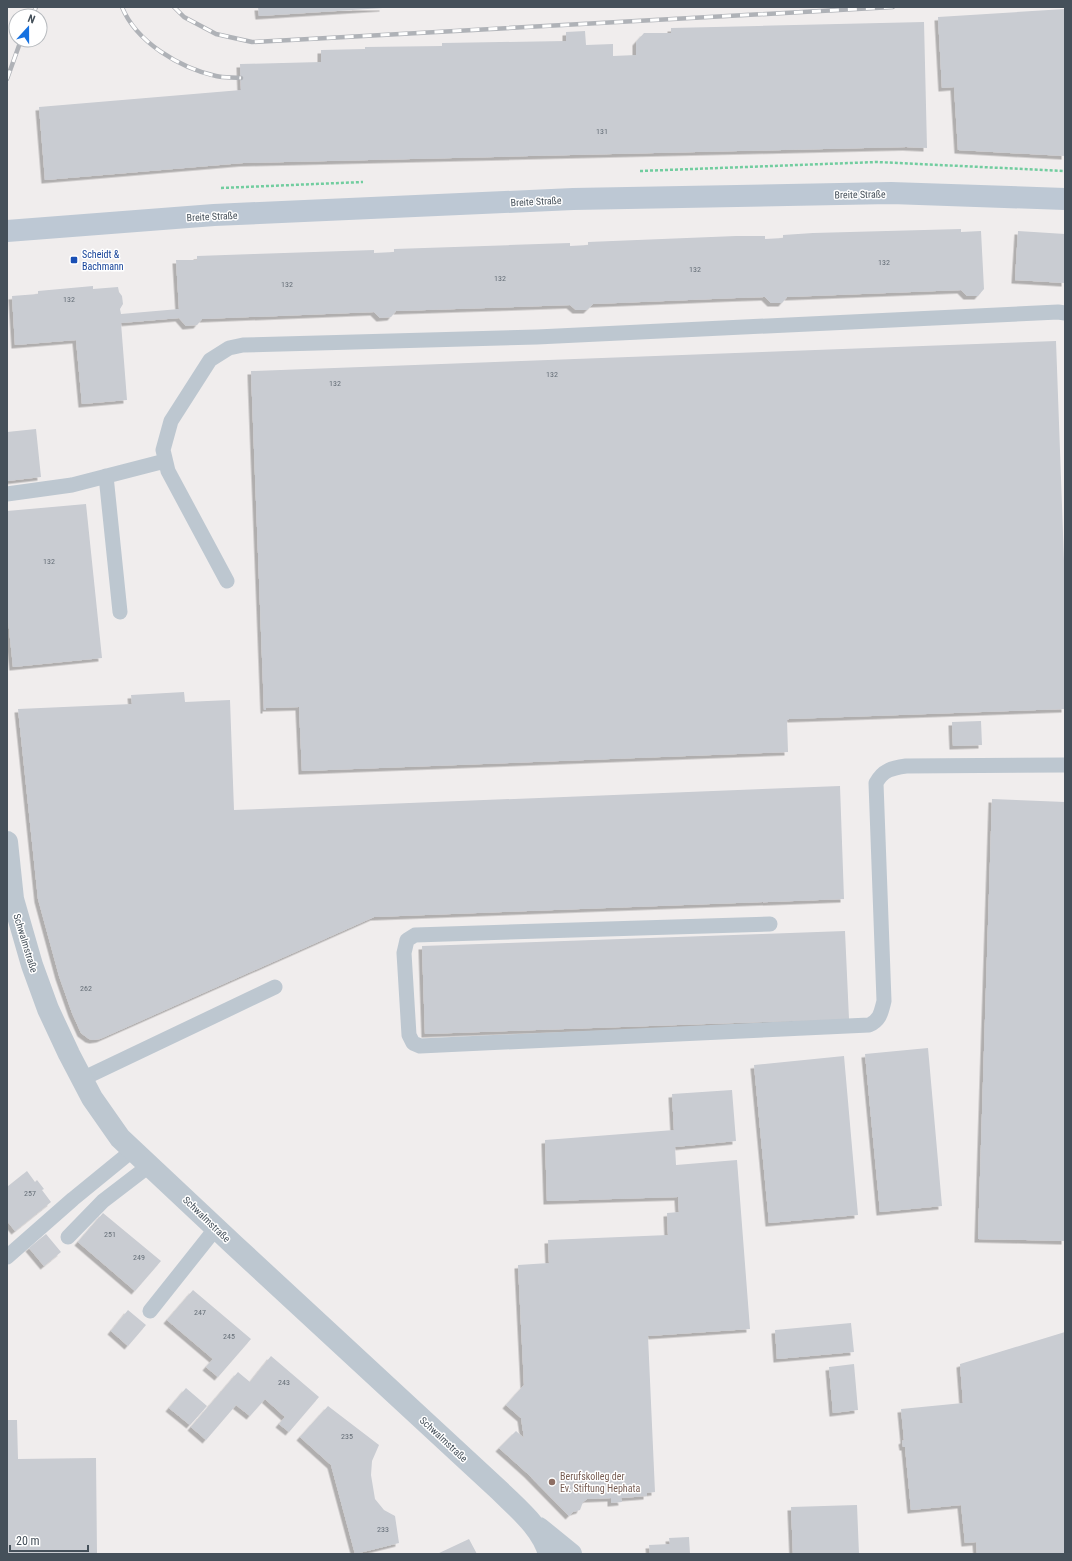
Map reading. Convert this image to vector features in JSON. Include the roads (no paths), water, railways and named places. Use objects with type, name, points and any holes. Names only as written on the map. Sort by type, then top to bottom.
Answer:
[{"type":"main road","name":"Breite Straße","points":[[7,231],[214,215],[573,199],[891,193],[1065,199]]},
{"type":"street","name":"Schwalmstraße","points":[[7,842],[13,899],[32,965],[51,1015],[92,1098],[120,1138],[500,1491],[528,1519],[571,1554]]},
{"type":"street","name":"Schwalmstraße","points":[[528,1519],[546,1546],[549,1554]]},
{"type":"lane","points":[[226,581],[168,471],[163,450],[171,421],[210,360],[229,348],[243,345],[537,337],[1058,312],[1065,313]]},
{"type":"lane","points":[[7,494],[72,485],[165,461]]},
{"type":"lane","points":[[106,476],[120,612]]},
{"type":"lane","points":[[770,924],[415,936],[407,940],[404,953],[409,1035],[413,1043],[420,1046],[869,1025],[875,1022],[881,1015],[884,1002],[876,784],[880,776],[891,768],[906,766],[1065,765]]},
{"type":"lane","points":[[82,1079],[275,987]]},
{"type":"lane","points":[[7,1257],[73,1199],[133,1150]]},
{"type":"lane","points":[[68,1236],[103,1201],[150,1165]]},
{"type":"lane","points":[[150,1311],[216,1228]]},
{"type":"railway","points":[[122,7],[129,20],[148,42],[174,60],[188,67],[216,76],[241,78]]},
{"type":"railway","points":[[174,7],[184,17],[216,34],[252,42],[893,7]]},
{"type":"railway","points":[[7,79],[18,48]]},
{"type":"place","name":"Scheidt & Bachmann","points":[[74,260]]},
{"type":"place","name":"Berufskolleg der Ev. Stiftung Hephata","points":[[552,1482]]}]
